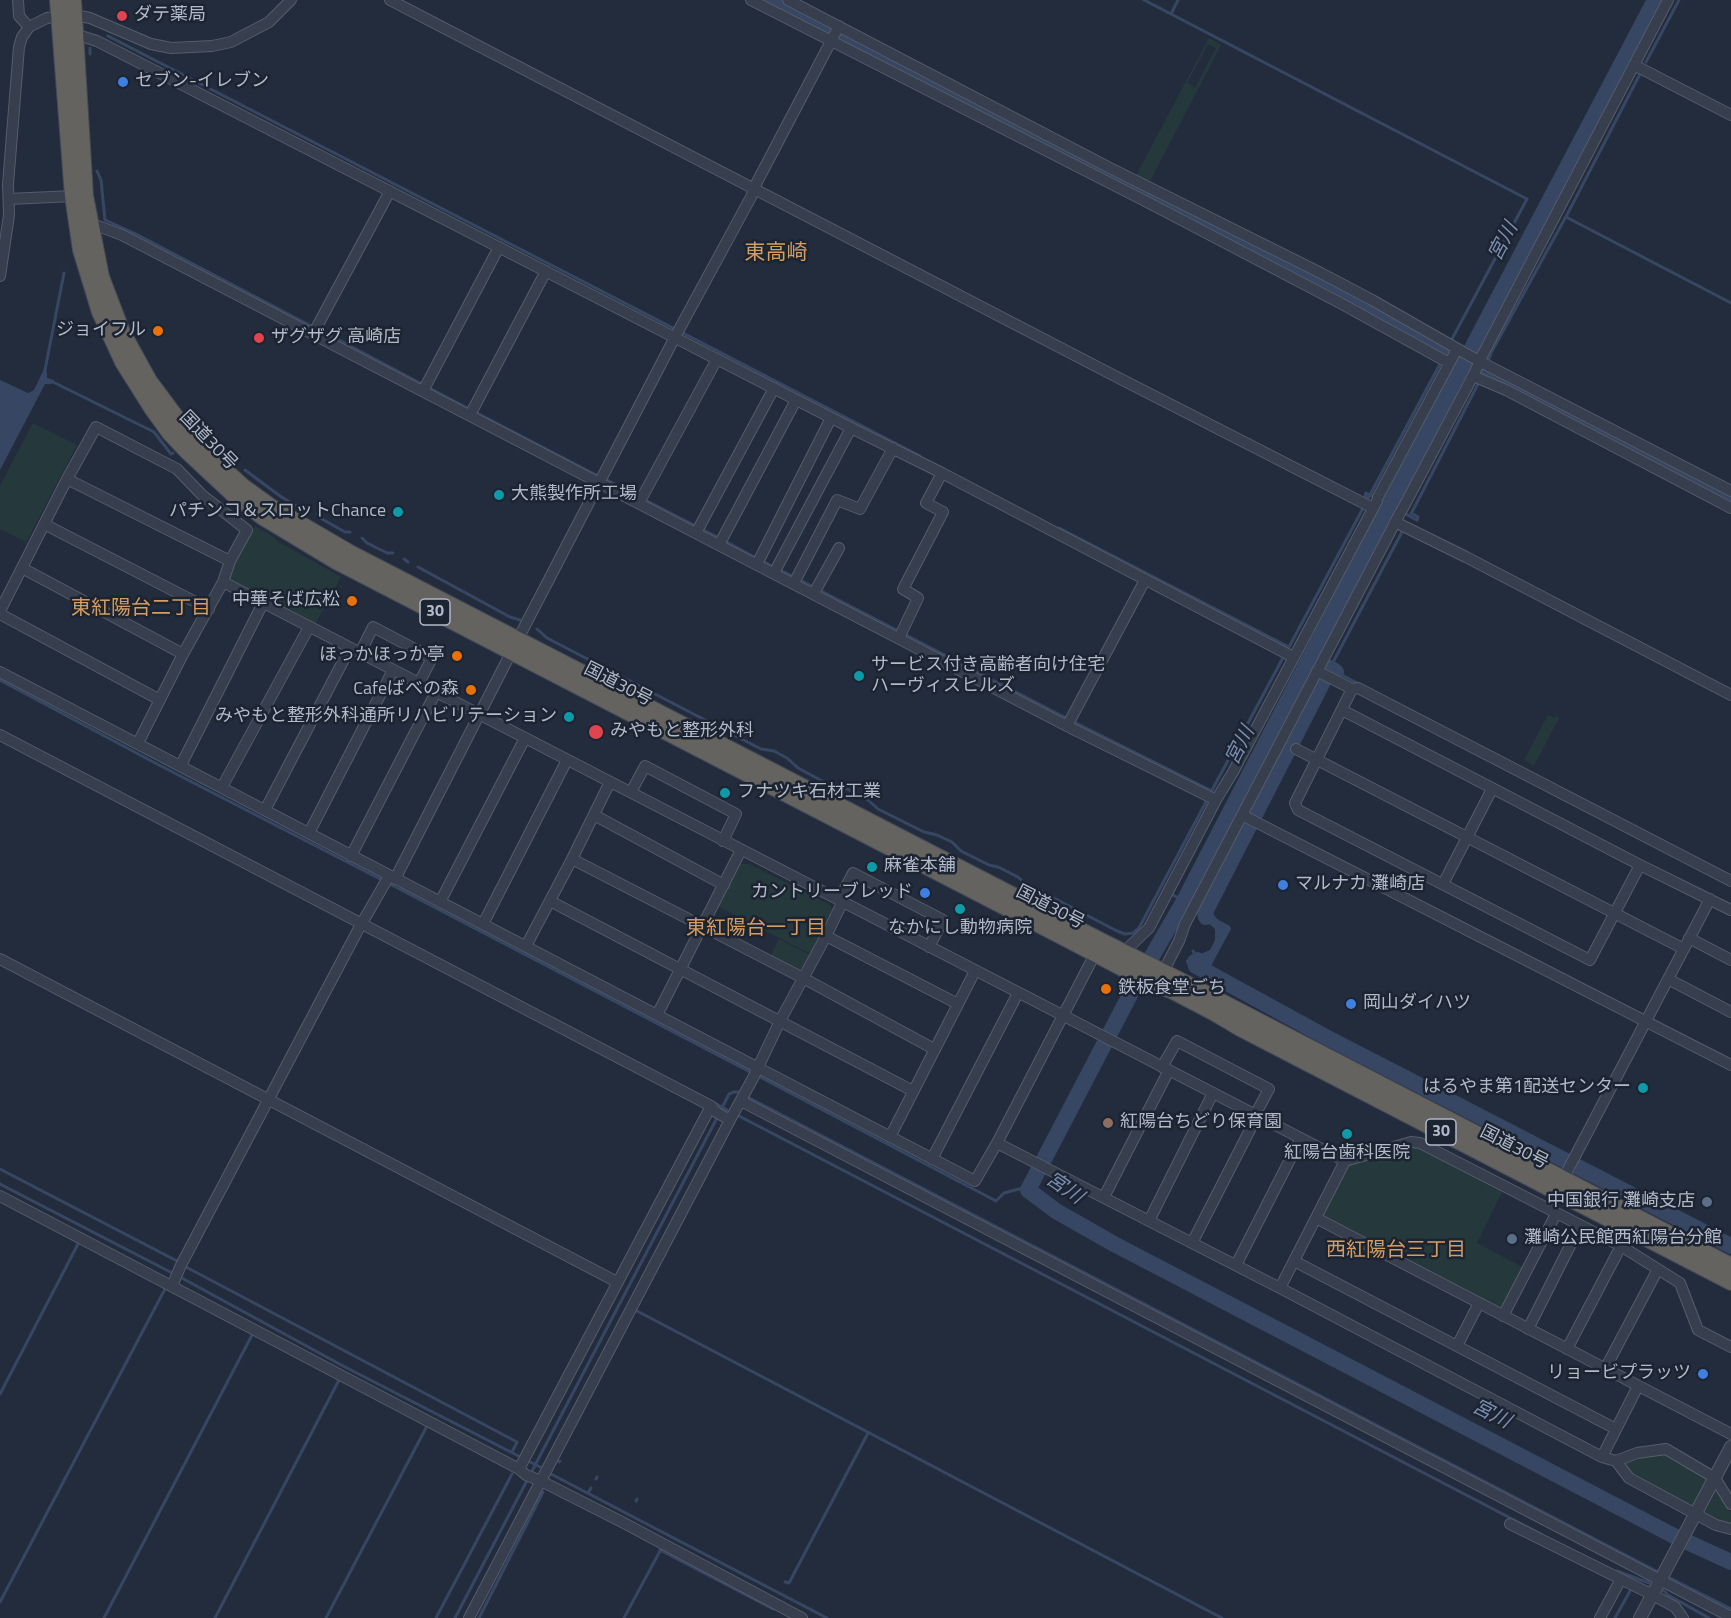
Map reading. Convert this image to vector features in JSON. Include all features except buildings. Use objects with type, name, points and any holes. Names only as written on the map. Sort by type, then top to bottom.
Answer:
[{"type":"highway","name":"国道30号","points":[[66,8],[75,37],[85,196],[101,277],[122,332],[149,381],[198,446],[242,486],[271,507],[514,645]]},
{"type":"highway","name":"国道30号","points":[[66,8],[73,195],[81,250],[100,312],[138,387],[170,433],[233,494],[263,517],[298,539],[514,645],[1158,977],[1242,1029],[1565,1175],[1731,1266]]},
{"type":"highway","name":"国道30号","points":[[1565,1175],[1731,1282]]},
{"type":"street","points":[[18,0],[19,16],[29,27]]},
{"type":"street","points":[[0,276],[9,215],[8,176],[19,47],[29,27],[66,8],[151,44],[171,48],[212,46],[231,42],[269,22],[291,0]]},
{"type":"street","points":[[390,0],[756,185],[1371,503]]},
{"type":"street","points":[[751,0],[836,34],[1317,271],[1451,356]]},
{"type":"street","points":[[788,0],[836,34],[932,94],[1151,204],[1342,304],[1731,491]]},
{"type":"street","points":[[1158,977],[1185,924],[1249,819],[1668,0]]},
{"type":"street","points":[[175,1279],[364,922],[480,714],[514,645],[836,34]]},
{"type":"street","points":[[75,37],[97,41],[546,271],[678,333],[717,359],[942,473],[1289,654]]},
{"type":"street","points":[[1634,65],[1731,115]]},
{"type":"street","points":[[313,334],[390,191]]},
{"type":"street","points":[[9,199],[73,195]]},
{"type":"street","points":[[90,223],[122,235],[313,334],[424,387],[600,483],[698,529],[1211,798]]},
{"type":"street","points":[[424,387],[499,247]]},
{"type":"street","points":[[472,412],[546,271]]},
{"type":"street","points":[[1127,961],[1130,946],[1149,928],[1211,798],[1233,772],[1289,654],[1451,356]]},
{"type":"street","points":[[640,500],[717,359]]},
{"type":"street","points":[[1480,370],[1506,390],[1731,508]]},
{"type":"street","points":[[698,529],[774,388]]},
{"type":"street","points":[[721,541],[796,400]]},
{"type":"street","points":[[758,561],[831,418]]},
{"type":"street","points":[[138,743],[248,530],[202,495],[177,469],[96,427],[67,479],[0,613],[160,700]]},
{"type":"street","points":[[775,570],[851,428]]},
{"type":"street","points":[[795,580],[837,500],[860,509],[892,448]]},
{"type":"street","points":[[901,634],[918,598],[903,589],[943,512],[926,503],[942,473]]},
{"type":"street","points":[[67,479],[230,561]]},
{"type":"street","points":[[1401,519],[1466,557],[1731,695]]},
{"type":"street","points":[[44,524],[208,609]]},
{"type":"street","points":[[816,590],[839,548]]},
{"type":"street","points":[[22,568],[183,654]]},
{"type":"street","points":[[1069,723],[1145,580]]},
{"type":"street","points":[[223,582],[1345,1161],[1415,1141],[1621,1246],[1680,1283],[1698,1330],[1731,1347]]},
{"type":"street","points":[[181,765],[263,603]]},
{"type":"street","points":[[222,787],[309,627]]},
{"type":"street","points":[[265,810],[355,651],[373,627],[432,658],[418,683]]},
{"type":"street","points":[[309,833],[393,670]]},
{"type":"street","points":[[0,672],[309,833],[389,880],[440,902],[657,1015],[756,1073],[890,1137],[975,1181],[1098,947]]},
{"type":"street","points":[[1324,675],[1352,689],[1359,688],[1731,881]]},
{"type":"street","points":[[1352,689],[1295,803],[1298,810],[1590,960],[1640,865]]},
{"type":"street","points":[[351,856],[436,692]]},
{"type":"street","points":[[1342,710],[1731,910]]},
{"type":"street","points":[[0,735],[364,922],[720,1113]]},
{"type":"street","points":[[440,902],[525,738]]},
{"type":"street","points":[[1296,749],[1684,949]]},
{"type":"street","points":[[483,924],[567,760]]},
{"type":"street","points":[[631,792],[645,766],[736,814],[723,840]]},
{"type":"street","points":[[526,946],[610,782]]},
{"type":"street","points":[[1443,884],[1492,789]]},
{"type":"street","points":[[594,815],[724,885]]},
{"type":"street","points":[[1249,819],[1731,1065]]},
{"type":"street","points":[[657,1015],[741,850]]},
{"type":"street","points":[[572,859],[803,978],[934,1049]]},
{"type":"street","points":[[469,1618],[528,1470],[617,1282],[720,1113],[743,1097],[780,1021],[826,936],[853,873],[943,920],[929,947]]},
{"type":"street","points":[[1565,1175],[1710,899]]},
{"type":"street","points":[[550,901],[913,1091]]},
{"type":"street","points":[[826,936],[958,1004]]},
{"type":"street","points":[[1689,938],[1731,960]]},
{"type":"street","points":[[0,959],[271,1097],[617,1282]]},
{"type":"street","points":[[890,1137],[975,971]]},
{"type":"street","points":[[1668,979],[1731,1011]]},
{"type":"street","points":[[932,1159],[1018,993]]},
{"type":"street","points":[[1104,1197],[1177,1041],[1208,1057],[1269,1089],[1192,1243]]},
{"type":"street","points":[[1149,1221],[1213,1093]]},
{"type":"street","points":[[743,1097],[1577,1550],[1621,1579],[1676,1607],[1683,1618]]},
{"type":"street","points":[[528,1470],[720,1113]]},
{"type":"street","points":[[1236,1265],[1301,1138]]},
{"type":"street","points":[[997,1143],[1236,1265],[1602,1457],[1616,1461],[1629,1478],[1694,1516],[1731,1529]]},
{"type":"street","points":[[1280,1288],[1345,1161]]},
{"type":"street","points":[[0,1196],[175,1279],[802,1618]]},
{"type":"street","points":[[1503,1316],[1556,1214]]},
{"type":"street","points":[[1316,1218],[1731,1434]]},
{"type":"street","points":[[1528,1329],[1580,1226]]},
{"type":"street","points":[[1567,1349],[1621,1246]]},
{"type":"street","points":[[1294,1261],[1616,1429]]},
{"type":"street","points":[[1605,1369],[1658,1269]]},
{"type":"street","points":[[1457,1346],[1479,1303]]},
{"type":"street","points":[[1602,1457],[1638,1386]]},
{"type":"street","points":[[1640,1618],[1731,1448]]},
{"type":"street","points":[[1616,1461],[1637,1453],[1666,1449],[1715,1478],[1731,1504]]},
{"type":"street","points":[[1510,1524],[1577,1550],[1662,1576],[1731,1617]]},
{"type":"street","points":[[1600,1618],[1621,1579]]},
{"type":"green space","points":[[1209,38],[1221,45],[1149,183],[1136,176]],"holes":[[[1208,44],[1216,48],[1195,88],[1187,83]]]},
{"type":"green space","points":[[33,423],[77,445],[26,542],[0,529],[0,486]]},
{"type":"green space","points":[[255,526],[341,577],[314,626],[229,581],[229,572]]},
{"type":"green space","points":[[1548,715],[1559,718],[1534,766],[1524,760]]},
{"type":"green space","points":[[739,864],[749,864],[830,905],[833,912],[811,954],[717,906]]},
{"type":"green space","points":[[779,939],[810,955],[803,968],[796,971],[770,957]]},
{"type":"green space","points":[[1416,1145],[1503,1190],[1477,1243],[1524,1268],[1502,1310],[1321,1217],[1347,1165]]},
{"type":"green space","points":[[1663,1453],[1703,1475],[1706,1482],[1692,1508],[1635,1478],[1623,1464],[1624,1461]]},
{"type":"green space","points":[[1717,1489],[1731,1513],[1731,1525],[1704,1513]]},
{"type":"water","points":[[43,371],[47,372],[47,378],[54,380],[52,384],[45,384],[0,470],[0,380],[28,393],[34,390]]},
{"type":"water","points":[[1209,896],[1214,900],[1212,910],[1214,915],[1231,929],[1208,976],[1186,963],[1186,960],[1210,950],[1215,940],[1215,929],[1200,916],[1199,910],[1205,905]]},
{"type":"waterway","points":[[771,0],[1342,294],[1484,373],[1731,501]]},
{"type":"waterway","points":[[1144,0],[1527,199],[1452,339]]},
{"type":"waterway","points":[[1171,14],[1178,0]]},
{"type":"waterway","name":"宮川","points":[[1390,504],[1655,0]]},
{"type":"waterway","points":[[1646,62],[1679,0]]},
{"type":"waterway","points":[[108,36],[675,329]]},
{"type":"waterway","points":[[90,48],[90,54]]},
{"type":"waterway","points":[[1488,362],[1641,72]]},
{"type":"waterway","points":[[97,171],[101,180],[105,220]]},
{"type":"waterway","points":[[1566,217],[1731,303]]},
{"type":"waterway","points":[[105,220],[311,326]]},
{"type":"waterway","points":[[44,375],[64,273]]},
{"type":"waterway","points":[[320,330],[469,409]]},
{"type":"waterway","points":[[681,332],[920,456]]},
{"type":"waterway","points":[[1371,493],[1448,349]]},
{"type":"waterway","points":[[51,381],[154,432],[171,454],[173,453]]},
{"type":"waterway","points":[[1411,514],[1479,382]]},
{"type":"waterway","points":[[475,412],[598,476]]},
{"type":"waterway","points":[[200,428],[234,461]]},
{"type":"waterway","points":[[245,470],[280,496],[298,507],[303,507]]},
{"type":"waterway","points":[[607,480],[639,497]]},
{"type":"waterway","name":"宮川","points":[[1368,497],[1365,496],[1366,493],[1417,520]]},
{"type":"waterway","points":[[1288,649],[1369,497]]},
{"type":"waterway","points":[[645,500],[719,538]]},
{"type":"waterway","name":"宮川","points":[[1388,507],[1184,901],[1133,989],[1028,1190],[1056,1211],[1114,1244],[1674,1536],[1731,1562]]},
{"type":"waterway","points":[[1411,513],[1418,517],[1417,520]]},
{"type":"waterway","points":[[317,514],[345,532],[350,532]]},
{"type":"waterway","points":[[1059,528],[1289,647]]},
{"type":"waterway","points":[[1330,668],[1403,530]]},
{"type":"waterway","points":[[362,538],[387,553],[393,553]]},
{"type":"waterway","points":[[725,541],[756,558]]},
{"type":"waterway","points":[[404,559],[408,562]]},
{"type":"waterway","points":[[762,561],[794,577]]},
{"type":"waterway","points":[[418,567],[510,617],[520,620]]},
{"type":"waterway","points":[[800,580],[1212,791]]},
{"type":"waterway","points":[[537,629],[547,638],[761,749],[774,751],[787,758],[798,768],[826,783],[840,785],[868,800],[878,809],[924,832],[952,842],[961,851],[1018,877],[1023,882],[1125,934],[1133,933],[1139,928],[1207,800]]},
{"type":"waterway","points":[[1210,794],[1285,654]]},
{"type":"waterway","points":[[1206,917],[1205,912],[1330,668],[1336,672]]},
{"type":"waterway","points":[[1336,672],[1359,684]]},
{"type":"waterway","points":[[0,680],[382,880]]},
{"type":"waterway","points":[[388,883],[752,1073]]},
{"type":"waterway","points":[[1171,894],[1188,903]]},
{"type":"waterway","points":[[1169,927],[1178,931]]},
{"type":"waterway","points":[[1193,951],[1197,958]]},
{"type":"waterway","points":[[1198,960],[1195,962],[1196,966],[1324,1036],[1731,1246]]},
{"type":"waterway","points":[[758,1076],[996,1201],[1004,1193],[1019,1189],[1028,1190]]},
{"type":"waterway","points":[[721,1110],[729,1094],[738,1092],[1660,1573]]},
{"type":"waterway","points":[[713,1102],[727,1110]]},
{"type":"waterway","points":[[455,1618],[718,1116]]},
{"type":"waterway","points":[[739,1116],[1541,1534]]},
{"type":"waterway","points":[[0,1169],[179,1262]]},
{"type":"waterway","points":[[0,1184],[180,1277],[345,1367],[540,1467]]},
{"type":"waterway","points":[[0,1394],[78,1244]]},
{"type":"waterway","points":[[186,1267],[517,1442],[512,1452]]},
{"type":"waterway","points":[[0,1602],[166,1287]]},
{"type":"waterway","points":[[637,1311],[1222,1618]]},
{"type":"waterway","points":[[104,1618],[252,1335]]},
{"type":"waterway","points":[[215,1618],[339,1380]]},
{"type":"waterway","points":[[326,1618],[427,1426]]},
{"type":"waterway","points":[[785,1582],[789,1583],[868,1433]]},
{"type":"waterway","points":[[436,1618],[512,1474]]},
{"type":"waterway","points":[[551,1474],[827,1618]]},
{"type":"waterway","points":[[588,1493],[591,1488]]},
{"type":"waterway","points":[[479,1618],[543,1492]]},
{"type":"waterway","points":[[660,1550],[773,1609]]},
{"type":"waterway","points":[[624,1618],[660,1551]]},
{"type":"waterway","points":[[1617,1571],[1649,1583]]},
{"type":"waterway","points":[[1666,1576],[1731,1609]]},
{"type":"waterway","points":[[1615,1618],[1630,1591]]},
{"type":"waterway","points":[[1664,1591],[1709,1618]]},
{"type":"place","name":"ダテ薬局","points":[[122,16]]},
{"type":"place","name":"セブン-イレブン","points":[[123,82]]},
{"type":"place","name":"ジョイフル","points":[[158,331]]},
{"type":"place","name":"ザグザグ 高崎店","points":[[259,338]]},
{"type":"place","name":"大熊製作所工場","points":[[499,495]]},
{"type":"place","name":"パチンコ＆スロットChance","points":[[398,512]]},
{"type":"place","name":"中華そば広松","points":[[352,601]]},
{"type":"place","name":"ほっかほっか亭","points":[[457,656]]},
{"type":"place","name":"サービス付き高齢者向け住宅 ハーヴィスヒルズ","points":[[859,676]]},
{"type":"place","name":"Cafeばべの森","points":[[471,690]]},
{"type":"place","name":"みやもと整形外科通所リハビリテーション","points":[[569,717]]},
{"type":"place","name":"みやもと整形外科","points":[[596,732]]},
{"type":"place","name":"フナツキ石材工業","points":[[725,793]]},
{"type":"place","name":"麻雀本舗","points":[[872,867]]},
{"type":"place","name":"マルナカ 灘崎店","points":[[1283,885]]},
{"type":"place","name":"カントリーブレッド","points":[[925,893]]},
{"type":"place","name":"なかにし動物病院","points":[[960,909]]},
{"type":"place","name":"鉄板食堂ごち","points":[[1106,989]]},
{"type":"place","name":"岡山ダイハツ","points":[[1351,1004]]},
{"type":"place","name":"はるやま第1配送センター","points":[[1643,1088]]},
{"type":"place","name":"紅陽台ちどり保育園","points":[[1108,1123]]},
{"type":"place","name":"紅陽台歯科医院","points":[[1347,1134]]},
{"type":"place","name":"中国銀行 灘崎支店","points":[[1707,1202]]},
{"type":"place","name":"灘崎公民館西紅陽台分館","points":[[1512,1239]]},
{"type":"place","name":"リョービプラッツ","points":[[1703,1374]]},
{"type":"district","name":"東高崎","points":[[776,254]]},
{"type":"district","name":"東紅陽台二丁目","points":[[141,609]]},
{"type":"district","name":"東紅陽台一丁目","points":[[756,929]]},
{"type":"district","name":"西紅陽台三丁目","points":[[1396,1251]]}]
